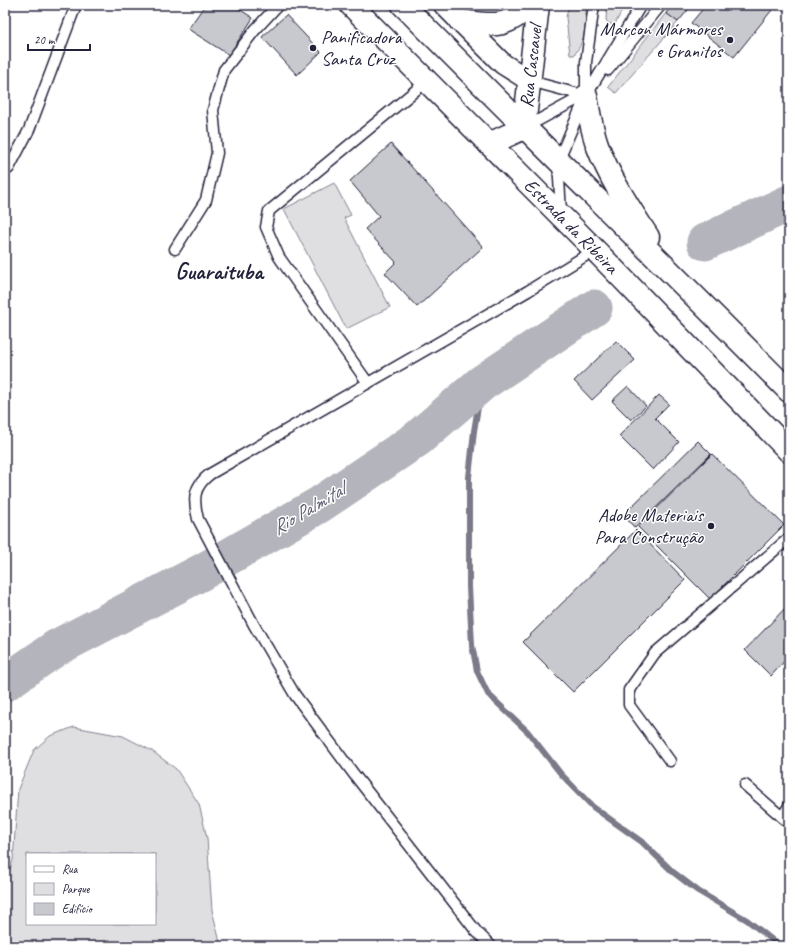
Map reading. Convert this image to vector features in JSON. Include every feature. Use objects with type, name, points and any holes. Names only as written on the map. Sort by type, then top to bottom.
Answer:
[{"type":"main road","name":"Estrada da Ribeira","points":[[351,5],[595,250],[789,451]]},
{"type":"main road","name":"Estrada da Ribeira","points":[[403,5],[524,128],[667,267],[789,391]]},
{"type":"main road","name":"Rua Cascavel","points":[[460,21],[490,25],[502,24],[516,19],[531,5]]},
{"type":"main road","name":"Rua Cascavel","points":[[524,128],[538,5]]},
{"type":"main road","points":[[586,96],[590,120],[599,148],[634,215],[667,267]]},
{"type":"main road","points":[[488,144],[524,128]]},
{"type":"street","points":[[444,5],[503,64],[530,82]]},
{"type":"lane","points":[[5,171],[9,168],[29,130],[76,5]]},
{"type":"lane","points":[[175,249],[206,200],[217,153],[213,110],[224,70],[255,30],[278,5]]},
{"type":"lane","points":[[586,96],[586,62],[594,5]]},
{"type":"lane","points":[[562,217],[558,161],[586,96],[641,5]]},
{"type":"lane","points":[[524,128],[586,96],[662,5]]},
{"type":"lane","points":[[368,383],[279,257],[266,227],[269,211],[427,82]]},
{"type":"lane","points":[[530,82],[586,96]]},
{"type":"lane","points":[[491,946],[466,919],[353,773],[295,695],[230,580],[198,519],[195,507],[195,493],[201,481],[528,291],[595,250]]},
{"type":"lane","points":[[670,761],[629,705],[628,690],[655,652],[789,538]]},
{"type":"lane","points":[[745,785],[785,820],[789,806]]},
{"type":"green space","points":[[569,5],[586,5],[583,38],[574,55],[570,55],[566,17]]},
{"type":"green space","points":[[607,5],[625,5],[615,24],[609,24],[606,20]]},
{"type":"green space","points":[[666,13],[678,22],[616,93],[608,87]]},
{"type":"green space","points":[[334,183],[351,215],[344,218],[390,307],[346,329],[284,209]]},
{"type":"green space","points":[[74,727],[123,736],[152,751],[176,769],[199,804],[207,838],[212,910],[221,946],[5,946],[5,883],[13,860],[18,789],[34,750],[50,736]]},
{"type":"building","points":[[205,5],[233,5],[253,18],[229,55],[188,29]]},
{"type":"building","points":[[673,5],[692,5],[678,22],[666,13]]},
{"type":"building","name":"Marcon Mármores e Granitos","points":[[706,5],[776,5],[734,57],[691,23]]},
{"type":"building","points":[[286,15],[321,52],[297,75],[262,37]]},
{"type":"building","points":[[391,144],[483,247],[417,307],[385,273],[396,262],[365,229],[379,216],[350,181]]},
{"type":"building","points":[[616,341],[635,360],[592,400],[574,381]]},
{"type":"building","points":[[628,386],[646,406],[631,420],[612,401]]},
{"type":"building","points":[[659,395],[669,404],[655,418],[679,442],[653,470],[619,436]]},
{"type":"building","points":[[698,441],[711,454],[635,528],[623,515]]},
{"type":"building","name":"Adobe Materiais Para Construção","points":[[712,454],[784,525],[710,599],[638,527]]},
{"type":"building","points":[[636,530],[685,580],[573,692],[523,642]]},
{"type":"building","points":[[789,604],[789,656],[771,676],[745,650]]},
{"type":"waterway","name":"Rio Palmital","points":[[705,242],[789,203]]},
{"type":"waterway","name":"Rio Palmital","points":[[5,683],[56,648],[202,572],[319,505],[417,439],[482,383],[594,308]]},
{"type":"waterway","points":[[482,383],[474,431],[469,477],[469,587],[472,645],[477,671],[488,694],[528,732],[561,774],[593,807],[642,842],[673,872],[698,891],[747,920],[780,946]]},
{"type":"place","name":"Marcon Mármores e Granitos","points":[[730,40]]},
{"type":"place","name":"Panificadora Santa Cruz","points":[[313,48]]},
{"type":"place","name":"Adobe Materiais Para Construção","points":[[711,526]]},
{"type":"district","name":"Guaraituba","points":[[219,271]]}]
